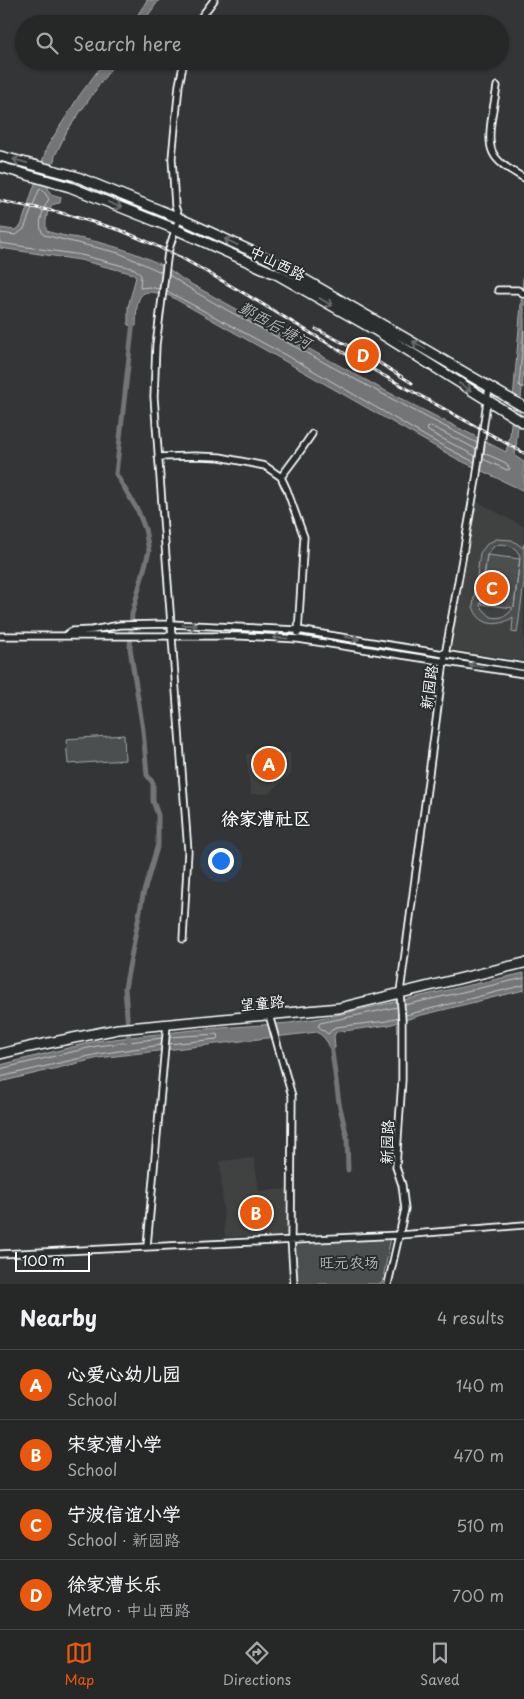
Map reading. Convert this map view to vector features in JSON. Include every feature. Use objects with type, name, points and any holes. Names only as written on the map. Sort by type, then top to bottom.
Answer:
[{"type":"main road","name":"中山西路","points":[[0,156],[74,176],[179,218],[271,260],[524,407]]},
{"type":"main road","name":"中山西路","points":[[0,167],[70,187],[175,229],[278,275],[375,330],[524,423]]},
{"type":"main road","name":"望童路","points":[[0,1054],[118,1029],[339,1008],[401,995],[524,963]]},
{"type":"street","points":[[203,15],[214,0]]},
{"type":"street","points":[[182,70],[172,158],[175,206],[179,218],[168,252],[161,299],[156,345],[154,397],[188,851],[183,939]]},
{"type":"street","points":[[497,86],[489,140],[493,153],[502,164],[524,178]]},
{"type":"street","points":[[498,290],[518,290],[524,294]]},
{"type":"street","name":"新园路","points":[[388,1284],[405,1209],[402,1185],[396,1167],[402,1080],[401,995],[444,661],[476,480],[489,387]]},
{"type":"street","points":[[281,477],[300,454],[312,434]]},
{"type":"street","points":[[158,457],[220,456],[264,466],[281,477],[304,537],[298,639]]},
{"type":"street","points":[[66,635],[72,632],[120,625],[142,624],[298,630],[524,667]]},
{"type":"street","points":[[0,636],[171,635],[298,639],[524,674]]},
{"type":"street","points":[[269,1015],[292,1096],[291,1239],[294,1284]]},
{"type":"street","points":[[147,1246],[167,1024]]},
{"type":"street","points":[[0,1254],[400,1235],[524,1225]]},
{"type":"shaded area","points":[[476,501],[524,527],[524,661],[449,649]]},
{"type":"shaded area","points":[[290,753],[291,774],[268,794],[251,794],[246,754]]},
{"type":"shaded area","points":[[254,1158],[259,1191],[289,1189],[288,1235],[225,1237],[220,1161]]},
{"type":"green space","points":[[496,539],[512,540],[523,548],[524,544],[524,583],[517,633],[512,632],[513,617],[496,624],[484,621],[476,613],[473,606],[480,553],[487,544]],"holes":[[[501,544],[517,550],[520,559],[487,555],[494,546]],[[487,555],[481,604],[513,608],[504,616],[495,618],[491,617],[480,606]]]},
{"type":"green space","points":[[124,735],[125,760],[68,764],[66,739]]},
{"type":"green space","name":"旺元农场","points":[[391,1237],[382,1284],[297,1284],[292,1240]]},
{"type":"water","points":[[147,0],[159,0],[148,15],[138,15]]},
{"type":"water","points":[[98,70],[110,70],[67,131],[55,156],[48,189],[51,194],[61,197],[60,203],[52,205],[47,214],[47,231],[112,246],[151,260],[382,389],[506,452],[510,436],[524,268],[524,369],[515,456],[524,462],[524,491],[457,459],[170,296],[152,292],[141,295],[137,305],[136,326],[128,325],[128,307],[136,277],[134,274],[80,260],[0,248],[0,228],[15,230],[21,226],[47,147],[79,96]]},
{"type":"water","points":[[524,973],[524,990],[389,1025],[336,1032],[334,1036],[335,1048],[330,1049],[325,1039],[317,1032],[99,1058],[0,1082],[0,1065],[96,1041],[192,1030],[290,1023],[332,1016]]},
{"type":"waterway","points":[[129,1043],[125,988],[143,895],[158,844],[158,815],[153,801],[153,783],[147,775],[143,730],[130,648],[132,614],[149,551],[145,529],[138,511],[116,474],[133,321]]},
{"type":"waterway","points":[[331,1044],[339,1103],[347,1137],[348,1170]]},
{"type":"railway","points":[[0,201],[58,212],[120,230],[182,258],[359,362],[524,453]]},
{"type":"railway","points":[[316,329],[365,354],[412,383]]},
{"type":"place","name":"徐家漕长乐","points":[[363,355]]},
{"type":"place","name":"宁波信谊小学","points":[[492,588]]},
{"type":"place","name":"心爱心幼儿园","points":[[269,764]]},
{"type":"place","name":"宋家漕小学","points":[[256,1213]]},
{"type":"district","name":"徐家漕社区","points":[[266,817]]},
{"type":"water label","name":"鄞西后塘河","points":[[276,324]]}]
